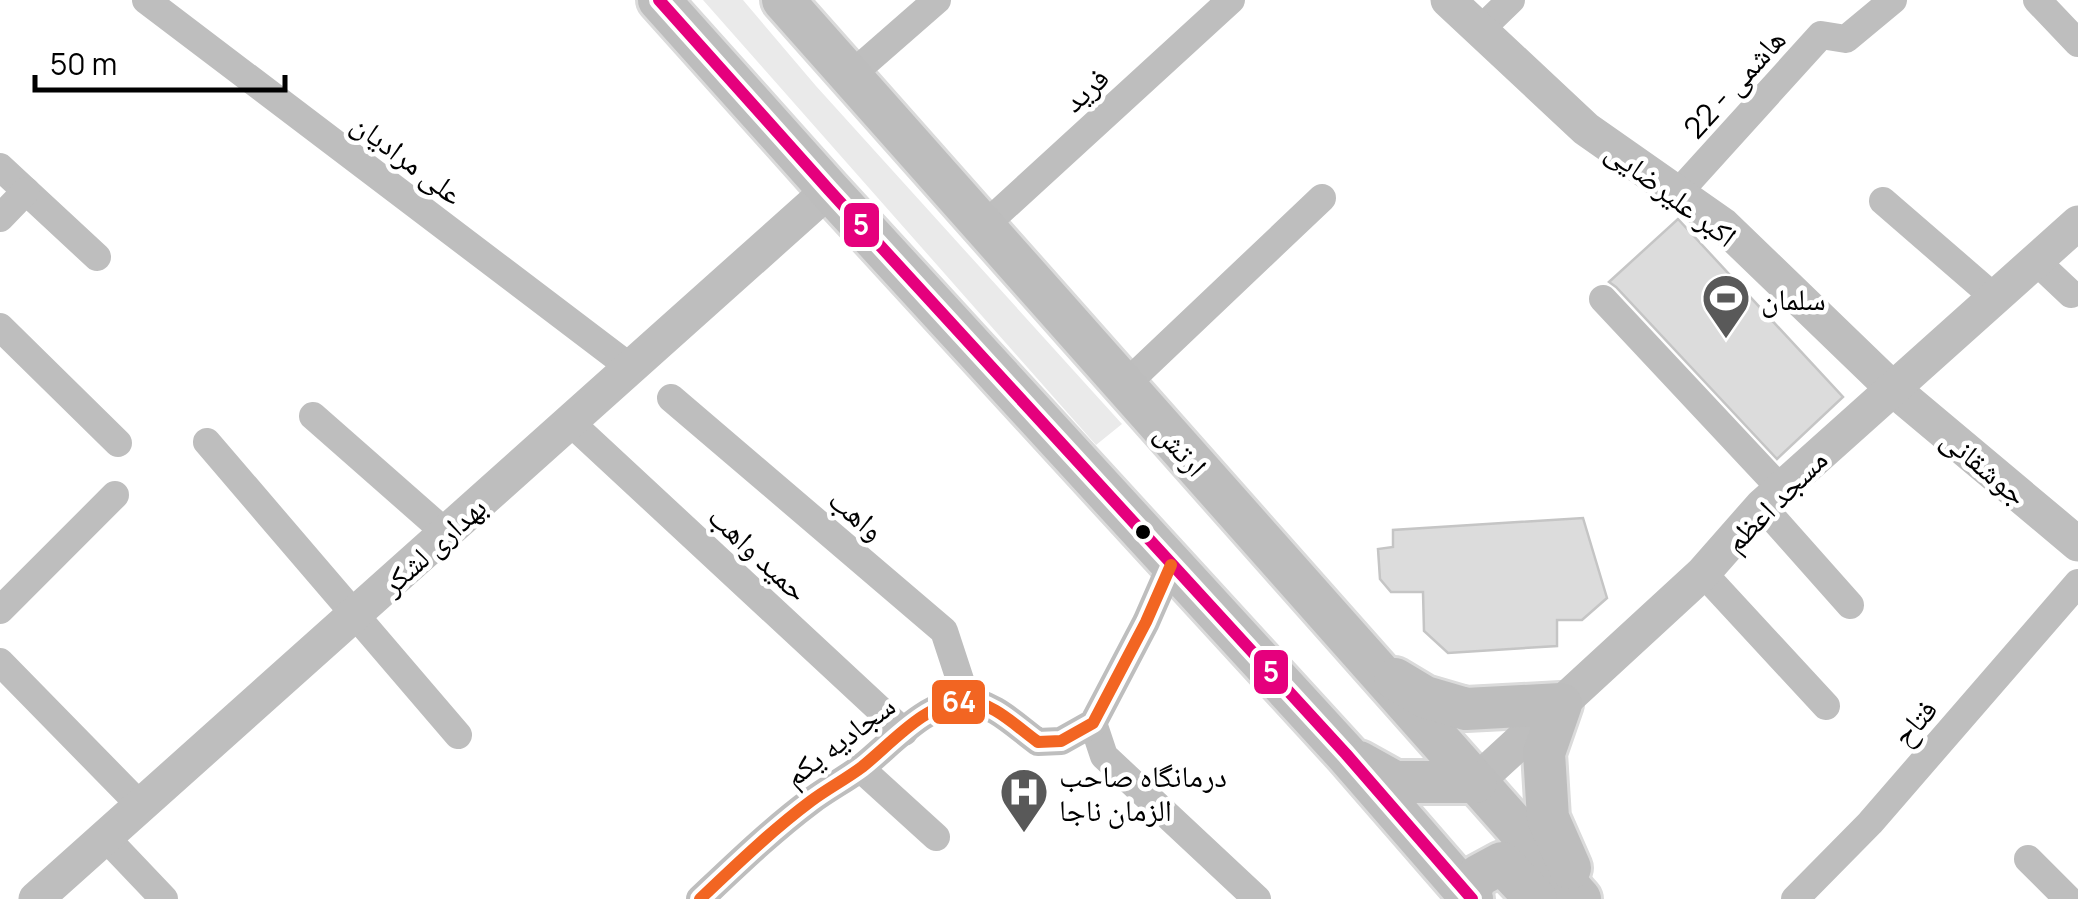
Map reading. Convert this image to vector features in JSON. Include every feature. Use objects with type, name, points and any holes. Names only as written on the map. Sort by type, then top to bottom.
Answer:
[{"type":"main road","points":[[660,0],[828,190],[1346,754],[1469,896],[1478,876],[1502,863],[1536,899]]},
{"type":"main road","name":"ارتش","points":[[783,0],[1582,899]]},
{"type":"main road","points":[[1373,666],[1426,698],[1466,710],[1560,704],[1544,753],[1548,818],[1582,899]]},
{"type":"main road","points":[[1346,754],[1394,782],[1476,782]]},
{"type":"street","points":[[850,76],[937,0]]},
{"type":"street","name":"فرید","points":[[984,226],[1231,0]]},
{"type":"street","name":"اکبر علیرضایی","points":[[1448,0],[1586,129],[1722,225],[1893,389]]},
{"type":"street","points":[[1480,30],[1512,0]]},
{"type":"street","name":"هاشمی - 22","points":[[1678,194],[1821,35],[1846,40],[1893,0]]},
{"type":"street","points":[[2037,0],[2078,43]]},
{"type":"street","name":"علی مرادیان","points":[[156,2],[631,368]]},
{"type":"street","points":[[0,167],[98,257]]},
{"type":"street","name":"بهداری لشکر","points":[[36,899],[828,190]]},
{"type":"street","points":[[0,218],[26,191]]},
{"type":"street","points":[[1125,386],[1322,198]]},
{"type":"street","points":[[1884,201],[1994,298]]},
{"type":"street","name":"مسجد اعظم","points":[[1476,782],[1703,572],[1772,498],[2078,223]]},
{"type":"street","points":[[2036,261],[2071,294]]},
{"type":"street","points":[[1603,299],[1772,498],[1850,604]]},
{"type":"street","points":[[0,327],[118,443]]},
{"type":"street","name":"جوشقانی","points":[[1893,389],[2078,544]]},
{"type":"street","name":"واهب","points":[[671,398],[944,631],[967,701]]},
{"type":"street","points":[[313,416],[446,534]]},
{"type":"street","name":"حمید واهب","points":[[570,422],[904,732]]},
{"type":"street","points":[[207,442],[458,735]]},
{"type":"street","points":[[0,610],[115,494]]},
{"type":"street","points":[[967,701],[993,709],[1038,742],[1061,741],[1093,723],[1146,622],[1170,565]]},
{"type":"street","points":[[1703,572],[1826,706]]},
{"type":"street","name":"فتاح","points":[[1795,899],[1870,823],[2078,583]]},
{"type":"street","points":[[0,662],[141,806]]},
{"type":"street","name":"سجادیه یکم","points":[[700,899],[812,800],[939,706],[967,701]]},
{"type":"street","points":[[1093,723],[1104,756],[1257,899]]},
{"type":"street","points":[[860,768],[936,836]]},
{"type":"street","points":[[106,838],[164,899]]},
{"type":"street","points":[[2028,859],[2068,899]]},
{"type":"shaded area","points":[[703,0],[743,0],[1122,424],[1096,445]]},
{"type":"building","name":"سلمان","points":[[1678,219],[1843,397],[1777,459],[1609,282]]},
{"type":"building","points":[[1583,518],[1607,598],[1582,620],[1557,620],[1557,646],[1448,653],[1424,631],[1423,592],[1391,592],[1380,579],[1378,549],[1393,547],[1393,530]]},
{"type":"transit line","name":"5","points":[[659,0],[1346,754],[1472,899]]},
{"type":"transit line","name":"64","points":[[700,899],[796,812],[937,708],[965,701],[985,705],[1038,742],[1061,741],[1093,723],[1171,565]]},
{"type":"place","name":"سلمان","points":[[1726,340]]},
{"type":"place","name":"درمانگاه صاحب الزمان ناجا","points":[[1024,834]]}]
